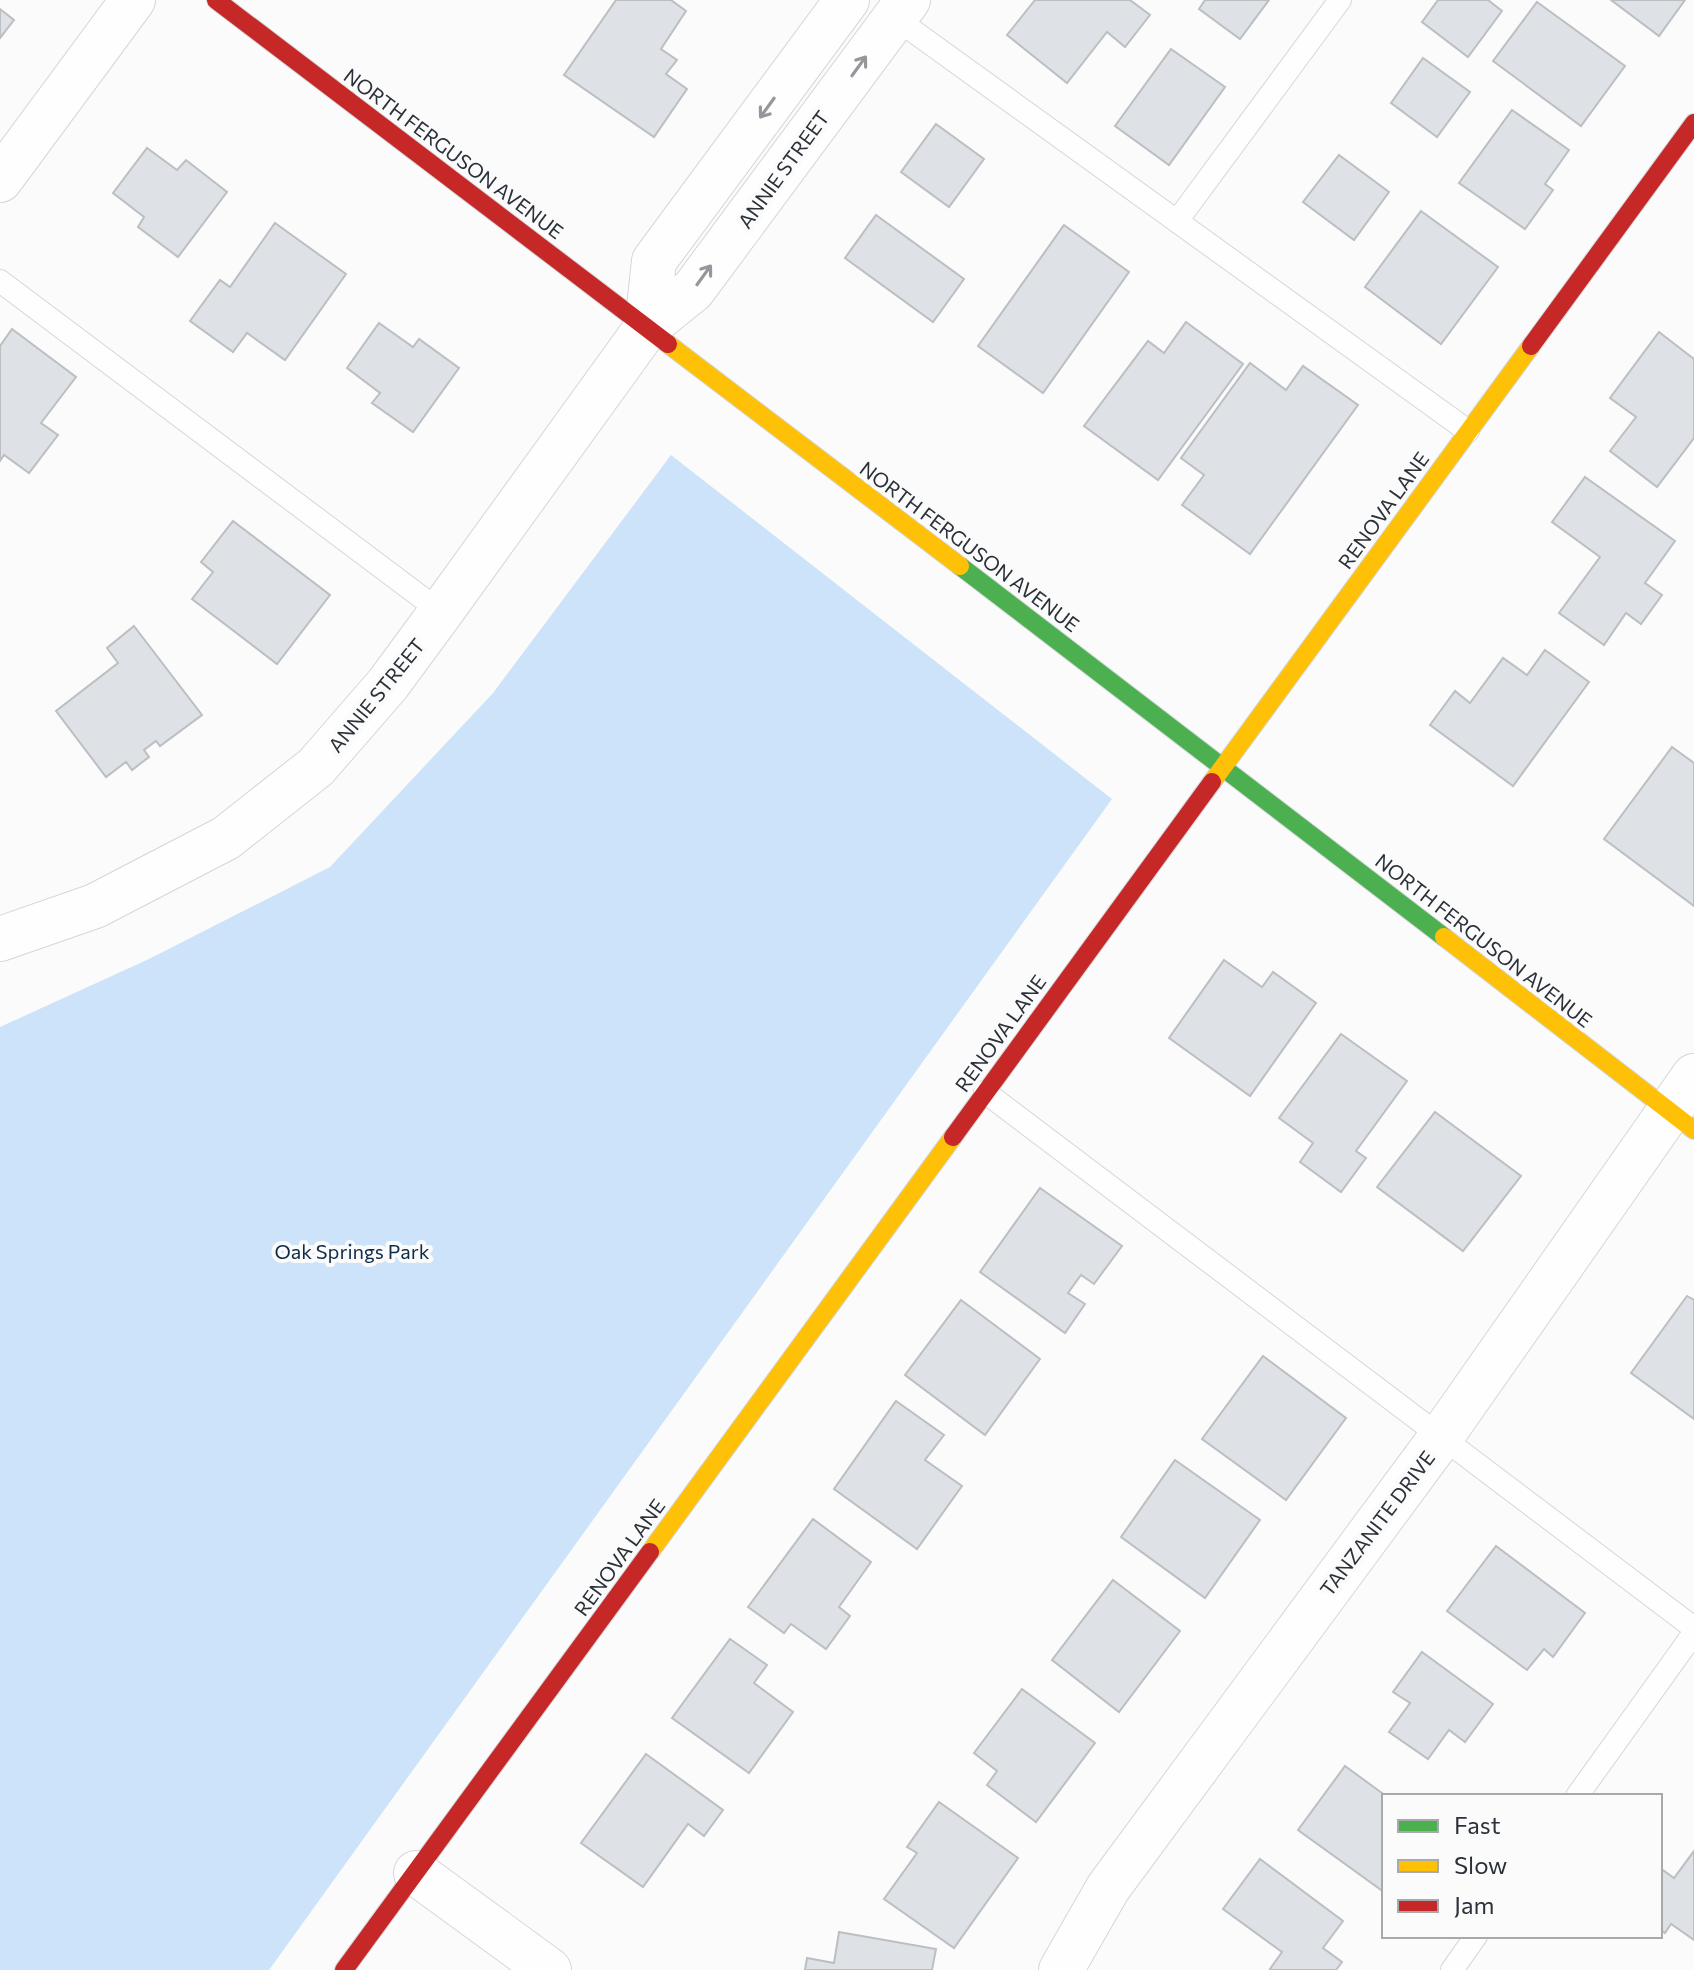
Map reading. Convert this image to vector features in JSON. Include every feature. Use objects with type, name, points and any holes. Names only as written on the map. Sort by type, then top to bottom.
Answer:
[{"type":"street","points":[[0,180],[133,0]]},
{"type":"street","name":"NORTH FERGUSON AVENUE","points":[[216,0],[1222,766],[1685,1105]]},
{"type":"street","name":"ANNIE STREET","points":[[647,327],[654,261],[847,0]]},
{"type":"street","name":"ANNIE STREET","points":[[0,939],[95,906],[226,838],[316,767],[388,684],[647,327],[693,290],[901,9]]},
{"type":"street","name":"RENOVA LANE","points":[[344,1970],[1694,123]]},
{"type":"street","name":"TANZANITE DRIVE","points":[[1061,1970],[1108,1888],[1441,1437],[1621,1182],[1685,1105]]},
{"type":"street","points":[[416,1873],[549,1970]]},
{"type":"lane","points":[[1177,221],[1340,0]]},
{"type":"lane","points":[[901,9],[1177,221],[1468,431]]},
{"type":"lane","points":[[0,281],[441,612]]},
{"type":"lane","points":[[985,1092],[1694,1630],[1578,1794]]},
{"type":"lane","points":[[1452,1970],[1475,1938]]},
{"type":"green space","name":"Oak Springs Park","points":[[671,455],[1112,799],[269,1970],[0,1970],[0,1027],[149,959],[330,867],[493,693]]},
{"type":"building","points":[[616,0],[671,0],[686,11],[661,49],[677,60],[666,74],[687,89],[654,137],[564,75]]},
{"type":"building","points":[[1035,0],[1130,0],[1150,15],[1125,47],[1107,32],[1067,83],[1007,35]]},
{"type":"building","points":[[1205,0],[1269,0],[1240,39],[1199,9]]},
{"type":"building","points":[[1438,0],[1488,0],[1502,11],[1468,57],[1422,22]]},
{"type":"building","points":[[1611,0],[1685,0],[1659,36]]},
{"type":"building","points":[[1537,2],[1625,66],[1581,126],[1493,61]]},
{"type":"building","points":[[0,9],[14,20],[0,38]]},
{"type":"building","points":[[1171,49],[1225,87],[1169,165],[1115,126]]},
{"type":"building","points":[[1423,58],[1470,92],[1437,137],[1391,103]]},
{"type":"building","points":[[1512,110],[1569,150],[1545,184],[1553,190],[1525,229],[1459,183]]},
{"type":"building","points":[[936,124],[984,159],[949,207],[901,172]]},
{"type":"building","points":[[147,148],[177,170],[186,160],[227,192],[178,257],[138,227],[144,217],[113,193]]},
{"type":"building","points":[[1339,155],[1389,192],[1354,240],[1303,202]]},
{"type":"building","points":[[1421,211],[1498,267],[1441,344],[1365,287]]},
{"type":"building","points":[[876,215],[964,279],[933,322],[845,258]]},
{"type":"building","points":[[275,223],[346,274],[285,360],[247,333],[233,352],[190,321],[220,280],[230,287]]},
{"type":"building","points":[[1064,225],[1129,272],[1043,393],[978,346]]},
{"type":"building","points":[[1186,322],[1243,364],[1158,480],[1084,426],[1148,341],[1164,353]]},
{"type":"building","points":[[379,323],[413,347],[419,339],[459,368],[413,432],[372,403],[380,393],[347,368]]},
{"type":"building","points":[[12,329],[76,377],[41,423],[58,435],[29,473],[4,455],[0,461],[0,346]]},
{"type":"building","points":[[1659,332],[1694,359],[1694,438],[1657,487],[1610,451],[1636,417],[1610,398]]},
{"type":"building","points":[[1250,363],[1286,390],[1303,366],[1358,405],[1250,554],[1182,505],[1204,475],[1181,458]]},
{"type":"building","points":[[1585,477],[1675,541],[1645,583],[1662,595],[1641,624],[1626,613],[1604,645],[1559,613],[1600,557],[1552,522]]},
{"type":"building","points":[[233,521],[330,595],[277,664],[192,599],[213,572],[201,562]]},
{"type":"building","points":[[134,626],[202,715],[160,746],[156,741],[144,750],[149,757],[132,770],[126,762],[106,777],[56,711],[118,663],[107,648]]},
{"type":"building","points":[[1545,650],[1589,682],[1513,786],[1430,725],[1455,691],[1470,703],[1503,658],[1527,675]]},
{"type":"building","points":[[1672,747],[1694,763],[1694,906],[1604,839]]},
{"type":"building","points":[[1224,960],[1262,987],[1273,972],[1316,1003],[1250,1096],[1169,1038]]},
{"type":"building","points":[[1341,1034],[1407,1081],[1356,1151],[1366,1158],[1341,1192],[1300,1162],[1313,1143],[1279,1118]]},
{"type":"building","points":[[1435,1112],[1521,1176],[1463,1251],[1377,1187]]},
{"type":"building","points":[[1040,1188],[1122,1246],[1094,1284],[1081,1275],[1068,1293],[1085,1304],[1065,1333],[980,1272]]},
{"type":"building","points":[[1687,1296],[1694,1300],[1694,1419],[1631,1373]]},
{"type":"building","points":[[961,1300],[1040,1359],[985,1435],[905,1375]]},
{"type":"building","points":[[1263,1356],[1346,1418],[1286,1500],[1202,1439]]},
{"type":"building","points":[[896,1401],[944,1435],[925,1460],[962,1486],[917,1549],[834,1489]]},
{"type":"building","points":[[1175,1460],[1260,1520],[1205,1598],[1121,1537]]},
{"type":"building","points":[[813,1519],[871,1562],[839,1607],[850,1616],[826,1649],[791,1624],[784,1633],[748,1607]]},
{"type":"building","points":[[1496,1546],[1585,1613],[1553,1657],[1544,1649],[1527,1670],[1447,1611]]},
{"type":"building","points":[[1113,1580],[1180,1631],[1119,1712],[1052,1660]]},
{"type":"building","points":[[730,1639],[767,1665],[754,1683],[793,1712],[749,1773],[672,1718]]},
{"type":"building","points":[[1422,1652],[1493,1704],[1465,1742],[1449,1730],[1428,1759],[1389,1732],[1410,1703],[1393,1692]]},
{"type":"building","points":[[1022,1689],[1095,1743],[1036,1822],[987,1785],[997,1771],[974,1753]]},
{"type":"building","points":[[646,1754],[723,1810],[704,1836],[688,1824],[643,1887],[581,1843]]},
{"type":"building","points":[[1345,1766],[1383,1794],[1382,1891],[1298,1830]]},
{"type":"building","points":[[939,1802],[1018,1858],[954,1948],[884,1899],[917,1853],[907,1847]]},
{"type":"building","points":[[1694,1851],[1694,1940],[1671,1924],[1665,1933],[1662,1931],[1662,1869],[1674,1878]]},
{"type":"building","points":[[1260,1859],[1343,1921],[1323,1948],[1342,1962],[1336,1970],[1270,1969],[1282,1952],[1223,1909]]},
{"type":"building","points":[[839,1932],[936,1949],[932,1970],[805,1970],[807,1958],[834,1963]]},
{"type":"traffic: fast","points":[[960,566],[1444,937]]},
{"type":"traffic: slow","points":[[668,344],[960,566]]},
{"type":"traffic: slow","points":[[1212,782],[1531,346]]},
{"type":"traffic: slow","points":[[1444,937],[1694,1130]]},
{"type":"traffic: slow","points":[[650,1552],[953,1137]]},
{"type":"traffic: jam","points":[[216,0],[668,344]]},
{"type":"traffic: jam","points":[[1531,346],[1694,123]]},
{"type":"traffic: jam","points":[[953,1137],[1212,782]]},
{"type":"traffic: jam","points":[[344,1970],[650,1552]]}]
